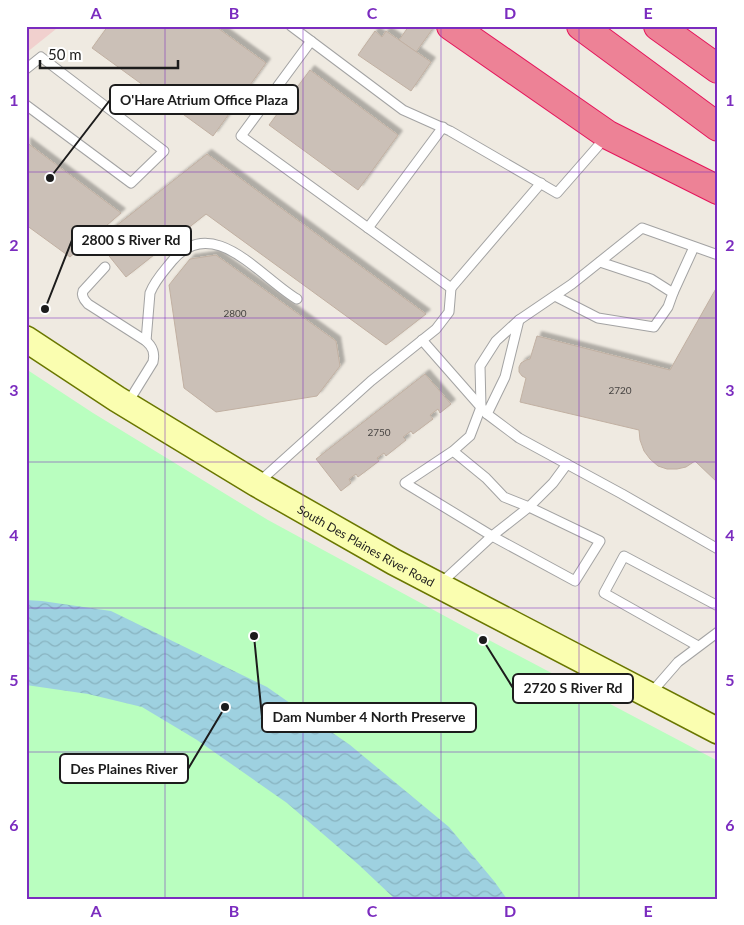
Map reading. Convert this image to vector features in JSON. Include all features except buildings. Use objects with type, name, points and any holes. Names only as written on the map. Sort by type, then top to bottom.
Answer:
[{"type":"highway","points":[[451,26],[608,135],[718,190]]},
{"type":"highway","points":[[581,26],[718,127]]},
{"type":"highway","points":[[658,26],[718,69]]},
{"type":"main road","name":"South Des Plaines River Road","points":[[26,339],[127,405],[257,484],[394,562],[713,726]]},
{"type":"lane","points":[[292,26],[402,110],[443,127],[557,193],[608,135]]},
{"type":"lane","points":[[311,41],[241,136],[451,288]]},
{"type":"lane","points":[[26,69],[41,57],[164,152],[131,182],[26,105]]},
{"type":"lane","points":[[368,228],[443,127]]},
{"type":"lane","points":[[257,484],[371,381],[436,329],[449,312],[451,288],[541,183]]},
{"type":"lane","points":[[484,411],[480,366],[496,341],[519,320],[572,284],[642,228],[718,255]]},
{"type":"lane","points":[[146,342],[150,293],[155,281],[179,253],[198,244],[213,243],[229,250],[297,299]]},
{"type":"lane","points":[[555,296],[598,318],[654,327],[668,307],[694,247]]},
{"type":"lane","points":[[600,262],[651,279],[674,293]]},
{"type":"lane","points":[[105,267],[83,291],[83,298],[88,304],[150,344],[154,352],[153,362],[127,405]]},
{"type":"lane","points":[[453,451],[486,478],[504,497],[600,541],[575,581],[492,536],[405,483],[453,451],[470,436],[505,378],[519,320]]},
{"type":"lane","points":[[422,340],[484,411],[519,438],[718,549]]},
{"type":"lane","points":[[439,585],[492,536],[529,507],[553,484],[567,464]]},
{"type":"lane","points":[[698,646],[604,593],[624,556],[718,606]]},
{"type":"lane","points":[[650,695],[678,662],[718,632]]},
{"type":"shaded area","points":[[26,26],[52,26],[56,29],[26,53]]},
{"type":"green space","points":[[26,369],[93,413],[268,520],[487,639],[718,761],[718,899],[26,899]]},
{"type":"water","points":[[26,600],[111,611],[267,687],[350,745],[449,827],[507,899],[395,899],[287,803],[197,740],[142,707],[88,694],[26,685]]},
{"type":"place","name":"O'Hare Atrium Office Plaza","points":[[50,178]]},
{"type":"place","name":"2800 S River Rd","points":[[45,309]]},
{"type":"place","name":"Dam Number 4 North Preserve","points":[[254,636]]},
{"type":"place","name":"2720 S River Rd","points":[[483,640]]},
{"type":"place","name":"Des Plaines River","points":[[225,707]]}]
